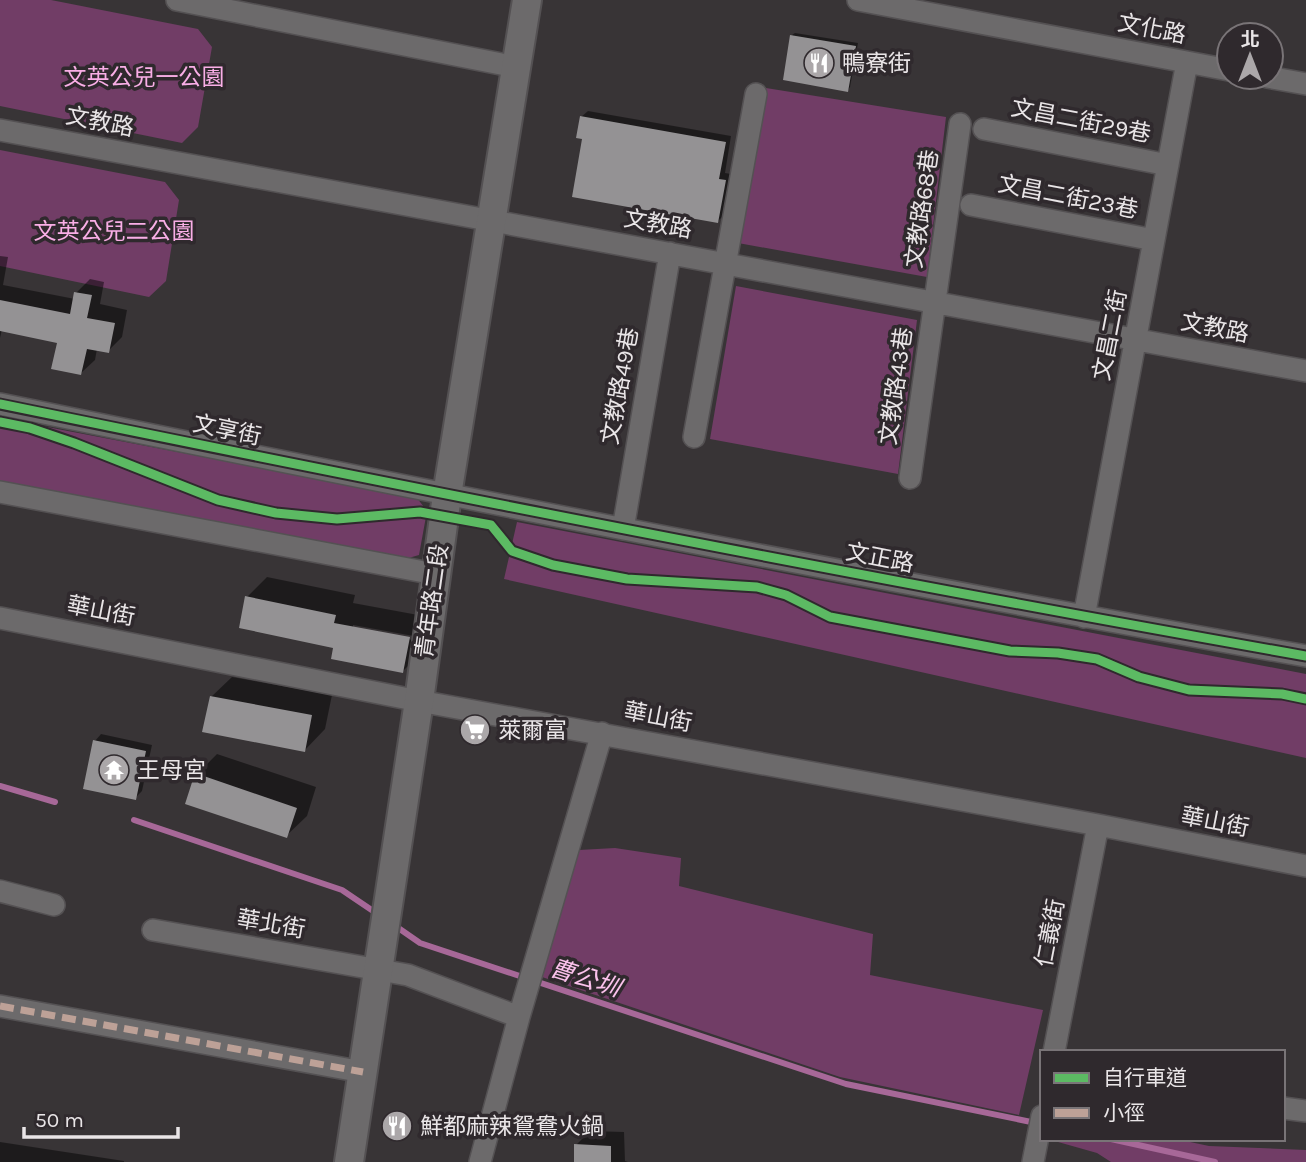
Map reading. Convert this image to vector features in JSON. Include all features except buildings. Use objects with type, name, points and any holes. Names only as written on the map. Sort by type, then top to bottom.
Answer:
[{"type":"street","points":[[177,0],[516,67]]},
{"type":"street","name":"青年路二段","points":[[349,1162],[419,701],[447,495],[527,0]]},
{"type":"street","name":"文化路","points":[[858,0],[1215,67]]},
{"type":"street","name":"文昌二街","points":[[1084,617],[1187,62]]},
{"type":"street","points":[[1285,80],[1306,84]]},
{"type":"street","points":[[694,437],[756,94]]},
{"type":"street","name":"文教路68巷","points":[[935,302],[960,124]]},
{"type":"street","name":"文昌二街29巷","points":[[984,129],[1168,165]]},
{"type":"street","name":"文教路","points":[[0,130],[1306,371]]},
{"type":"street","name":"文昌二街23巷","points":[[971,205],[1154,240]]},
{"type":"street","name":"文教路49巷","points":[[623,529],[670,253]]},
{"type":"street","name":"文教路43巷","points":[[910,478],[935,302]]},
{"type":"street","name":"文享街","points":[[0,404],[447,495]]},
{"type":"street","points":[[0,492],[435,574]]},
{"type":"street","name":"文正路","points":[[447,495],[1084,617],[1306,656]]},
{"type":"street","name":"華山街","points":[[0,618],[419,701],[1098,825],[1306,866]]},
{"type":"street","points":[[480,1162],[519,1017],[602,733]]},
{"type":"street","name":"仁義街","points":[[1054,1050],[1098,825]]},
{"type":"street","points":[[0,891],[54,905]]},
{"type":"street","name":"華北街","points":[[153,930],[408,975],[519,1017]]},
{"type":"street","points":[[0,1006],[363,1072]]},
{"type":"street","points":[[1285,1108],[1306,1111]]},
{"type":"street","points":[[1033,1162],[1040,1122]]},
{"type":"green space","name":"文英公兒一公園","points":[[0,0],[51,0],[198,29],[212,47],[198,127],[182,143],[0,106]]},
{"type":"green space","points":[[766,88],[946,117],[927,277],[738,243]]},
{"type":"green space","name":"文英公兒二公園","points":[[0,150],[165,182],[179,200],[166,281],[149,297],[0,266]]},
{"type":"green space","points":[[736,286],[917,320],[898,474],[710,439]]},
{"type":"green space","points":[[0,418],[417,498],[427,511],[419,555],[405,559],[0,483]]},
{"type":"green space","points":[[517,522],[1306,674],[1306,758],[504,579]]},
{"type":"green space","points":[[615,848],[681,858],[679,886],[873,934],[870,975],[1043,1010],[1019,1115],[840,1077],[542,977],[579,850]]},
{"type":"green space","points":[[1055,1141],[1185,1141],[1209,1146],[1306,1150],[1306,1162],[1111,1162],[1097,1153]]},
{"type":"waterway","name":"曹公圳","points":[[0,786],[55,802]]},
{"type":"waterway","name":"曹公圳","points":[[134,820],[342,890],[379,915]]},
{"type":"waterway","name":"曹公圳","points":[[394,925],[420,943],[846,1084],[1036,1123]]},
{"type":"waterway","name":"曹公圳","points":[[1120,1141],[1215,1162]]},
{"type":"marked path","points":[[0,1006],[363,1072]]},
{"type":"cycle path","points":[[0,404],[652,534],[1306,656]]},
{"type":"cycle path","points":[[0,422],[30,428],[74,443],[218,500],[276,513],[337,519],[420,512],[491,525],[512,551],[553,565],[627,579],[757,587],[786,595],[830,617],[1010,651],[1058,653],[1097,659],[1139,677],[1189,690],[1282,694],[1306,699]]},
{"type":"place","name":"鴨寮街","points":[[819,63]]},
{"type":"place","name":"萊爾富","points":[[475,730]]},
{"type":"place","name":"王母宮","points":[[114,770]]},
{"type":"place","name":"鮮都麻辣鴛鴦火鍋","points":[[397,1126]]}]
